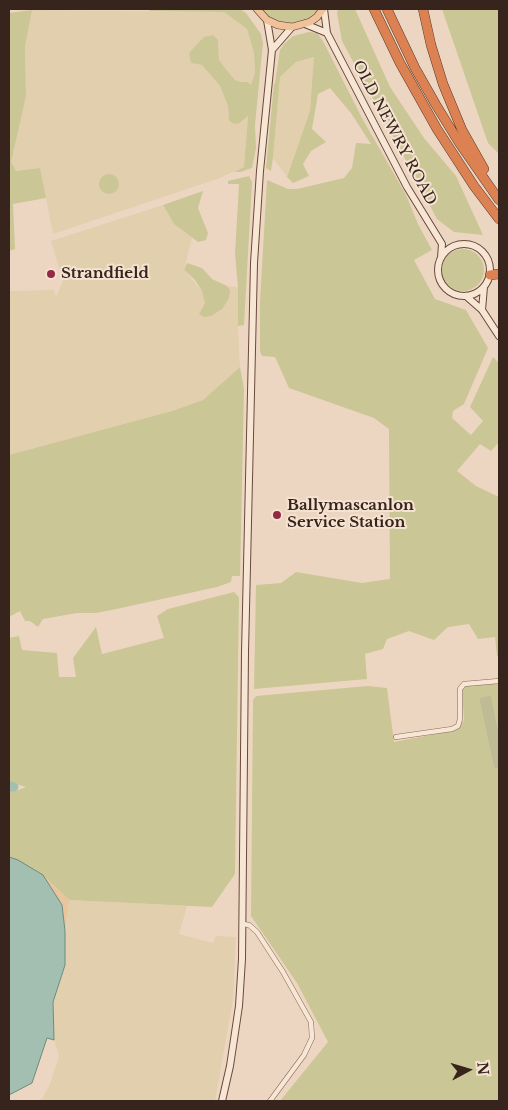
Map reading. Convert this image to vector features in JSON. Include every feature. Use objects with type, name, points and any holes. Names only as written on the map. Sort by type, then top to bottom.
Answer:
[{"type":"highway","points":[[374,9],[400,64],[437,129],[474,186],[499,220]]},
{"type":"highway","points":[[387,9],[415,68],[436,105],[460,144],[499,200]]},
{"type":"highway","points":[[423,9],[431,45],[450,102],[462,130],[499,194]]},
{"type":"main road","points":[[257,9],[268,20],[278,25],[292,27],[305,24],[317,17],[324,9]]},
{"type":"main road","name":"OLD NEWRY ROAD","points":[[324,9],[326,33],[403,179],[442,244]]},
{"type":"main road","points":[[222,1101],[230,1066],[238,1006],[243,924],[245,652],[254,263],[260,171],[272,50],[268,20]]},
{"type":"main road","points":[[305,24],[326,33]]},
{"type":"main road","points":[[272,50],[292,27]]},
{"type":"main road","points":[[442,244],[453,246],[469,245],[477,248],[488,259],[494,275],[484,287],[474,294],[466,296],[457,295],[443,284],[439,276],[442,244]]},
{"type":"main road","points":[[441,258],[453,246]]},
{"type":"main road","points":[[482,310],[484,287]]},
{"type":"main road","points":[[466,296],[482,310],[499,336]]},
{"type":"street","points":[[396,737],[452,729],[458,726],[460,719],[460,689],[464,684],[499,681]]},
{"type":"street","points":[[243,924],[249,925],[257,932],[284,972],[311,1022],[312,1038],[304,1055],[270,1101]]},
{"type":"shaded area","points":[[150,9],[240,9],[246,13],[261,34],[263,43],[255,125],[256,148],[252,168],[234,172],[244,167],[248,116],[238,124],[232,123],[229,120],[228,106],[220,86],[202,65],[191,63],[189,53],[204,37],[213,35],[218,40],[219,60],[225,68],[235,80],[248,82],[251,85],[255,73],[254,53],[247,29],[224,12],[149,11]]},
{"type":"shaded area","points":[[262,9],[319,9],[308,19],[299,23],[289,24],[270,18]]},
{"type":"shaded area","points":[[338,9],[355,9],[390,87],[424,138],[456,176],[483,235],[454,232],[437,219],[342,41]]},
{"type":"shaded area","points":[[442,9],[499,9],[499,154],[488,143]]},
{"type":"shaded area","points":[[32,10],[224,12],[247,29],[254,53],[255,73],[252,85],[248,82],[235,80],[225,68],[219,60],[218,40],[197,64],[202,65],[220,86],[228,106],[229,120],[243,120],[248,115],[244,167],[220,178],[53,234],[40,168],[16,171],[10,162],[26,96],[25,47]]},
{"type":"shaded area","points":[[32,10],[25,47],[26,96],[11,162],[16,171],[40,168],[46,198],[13,204],[15,249],[9,251],[9,13]]},
{"type":"shaded area","points":[[309,32],[317,33],[323,41],[362,118],[406,195],[418,224],[432,250],[414,260],[435,299],[466,310],[488,348],[464,404],[453,411],[452,418],[471,435],[483,421],[470,407],[493,357],[499,363],[499,442],[491,451],[480,444],[457,471],[476,486],[499,497],[499,656],[497,656],[495,637],[478,639],[469,624],[448,627],[434,640],[409,631],[387,639],[383,649],[365,654],[367,679],[254,689],[256,585],[281,583],[296,572],[362,583],[390,579],[389,429],[374,418],[289,388],[275,357],[262,356],[260,351],[260,302],[267,180],[288,189],[297,189],[344,178],[352,168],[356,143],[371,144],[351,113],[330,88],[318,94],[312,129],[326,142],[311,151],[303,164],[309,176],[293,183],[287,177],[310,111],[314,57],[296,62],[280,77],[271,171],[266,168],[274,84],[280,50],[293,36]]},
{"type":"shaded area","points":[[315,57],[310,111],[287,177],[273,158],[280,77],[296,62]]},
{"type":"shaded area","points":[[109,174],[116,177],[119,184],[116,191],[109,194],[102,191],[99,184],[102,177]]},
{"type":"shaded area","points":[[249,176],[252,182],[244,325],[238,326],[238,287],[235,254],[239,184],[228,184],[228,181]]},
{"type":"shaded area","points":[[203,191],[198,208],[208,233],[206,240],[198,242],[174,224],[163,205]]},
{"type":"shaded area","points":[[163,205],[174,224],[192,238],[184,270],[202,291],[205,303],[199,313],[230,290],[227,286],[238,287],[240,367],[203,400],[172,411],[9,455],[9,291],[54,290],[56,297],[63,281],[51,241]]},
{"type":"shaded area","points":[[463,249],[478,255],[484,270],[478,285],[463,291],[448,285],[442,270],[448,255]]},
{"type":"shaded area","points":[[187,263],[202,268],[212,279],[227,286],[230,290],[229,298],[222,309],[211,316],[204,317],[199,314],[205,303],[202,291],[195,280],[184,270]]},
{"type":"shaded area","points":[[240,367],[244,389],[240,576],[232,576],[231,582],[217,587],[112,610],[96,613],[77,613],[43,619],[38,627],[30,621],[25,621],[20,611],[9,617],[9,455],[172,411],[203,400]]},
{"type":"shaded area","points":[[234,592],[239,597],[235,874],[212,907],[69,900],[45,877],[65,931],[65,965],[53,1002],[54,1040],[47,1038],[32,1083],[9,1095],[9,789],[16,791],[26,787],[9,782],[9,638],[19,636],[22,650],[57,653],[59,677],[76,677],[73,658],[96,627],[102,654],[164,638],[157,616],[168,609]]},
{"type":"shaded area","points":[[499,683],[499,735],[491,695],[479,698],[494,768],[499,768],[499,1101],[280,1101],[328,1042],[297,983],[251,916],[253,700],[256,696],[368,686],[387,688],[394,742],[457,730],[464,720],[462,689],[465,686]]},
{"type":"shaded area","points":[[491,695],[499,735],[499,768],[494,768],[479,698]]},
{"type":"shaded area","points":[[9,857],[18,860],[43,875],[62,905],[65,931],[65,965],[53,1002],[54,1040],[47,1038],[32,1083],[9,1095]]},
{"type":"shaded area","points":[[69,900],[187,906],[179,934],[213,943],[216,936],[236,937],[233,1000],[215,1101],[38,1101],[42,1099],[50,1084],[59,1056],[54,1040],[53,1002],[65,965],[65,931]]},
{"type":"sand","points":[[43,875],[69,900],[65,931],[62,905]]},
{"type":"waterway","points":[[9,786],[14,787]]},
{"type":"place","name":"Strandfield","points":[[51,274]]},
{"type":"place","name":"Ballymascanlon Service Station","points":[[277,515]]}]
